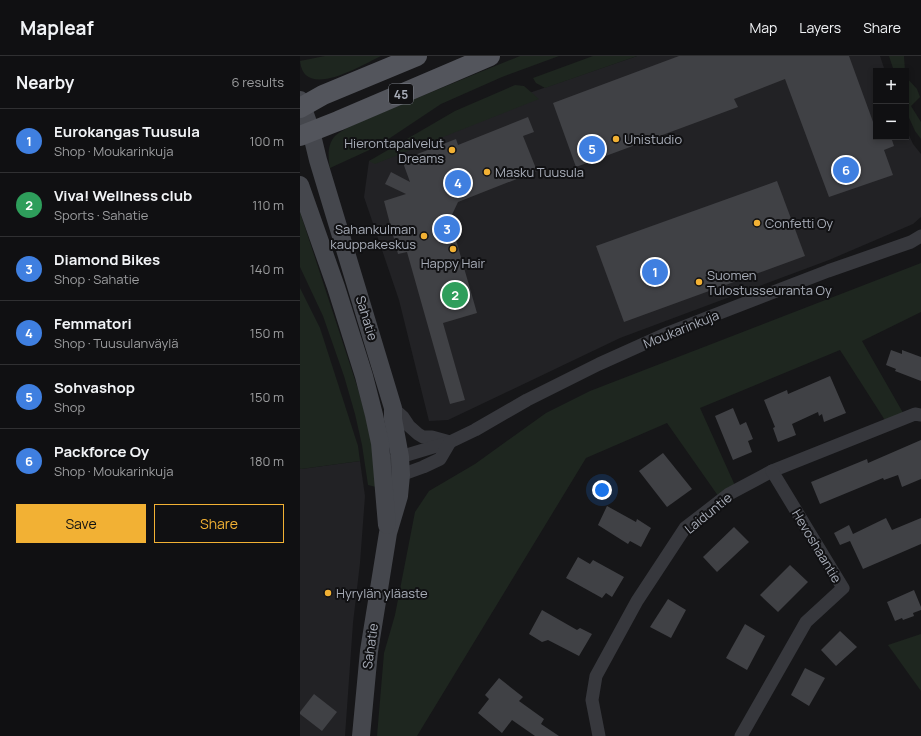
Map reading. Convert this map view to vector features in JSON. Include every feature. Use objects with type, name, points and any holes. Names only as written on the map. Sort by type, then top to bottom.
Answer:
[{"type":"main road","name":"45","points":[[301,105],[417,56]]},
{"type":"main road","name":"45","points":[[305,134],[490,56]]},
{"type":"street","name":"Sahatie","points":[[301,105],[305,134],[318,160],[393,408],[393,419],[400,457],[401,475],[399,496],[388,533],[369,651],[361,736]]},
{"type":"street","name":"Sahatie","points":[[300,185],[336,287],[364,376],[374,415],[380,443],[388,533]]},
{"type":"street","name":"Moukarinkuja","points":[[382,466],[400,457],[450,442],[475,430],[527,400],[599,364],[634,349],[828,271],[911,242],[921,236]]},
{"type":"street","points":[[382,466],[401,475],[440,459],[450,442],[432,437],[423,437],[409,426],[404,417],[393,408]]},
{"type":"street","name":"Laiduntie","points":[[599,736],[592,700],[596,676],[640,595],[685,528],[729,494],[772,471],[915,414],[921,415]]},
{"type":"street","name":"Hevoshaantie","points":[[741,736],[806,622],[843,588],[772,471]]},
{"type":"shaded area","points":[[325,56],[381,56],[335,77],[322,79],[312,78],[304,73],[300,61]]},
{"type":"shaded area","points":[[520,56],[559,56],[502,77],[441,104],[378,146],[330,168],[329,147],[335,136],[343,130]]},
{"type":"shaded area","points":[[593,56],[637,56],[545,88],[536,83],[533,78]]},
{"type":"shaded area","points":[[637,56],[880,56],[884,68],[873,68],[873,140],[909,140],[909,135],[913,144],[921,154],[921,217],[913,224],[829,260],[620,338],[448,420],[429,421],[399,300],[364,197],[369,161],[477,111]]},
{"type":"shaded area","points":[[889,56],[904,56],[905,68],[893,68]]},
{"type":"shaded area","points":[[909,80],[917,89],[920,97],[911,106],[921,122],[921,139],[915,131],[909,118]]},
{"type":"shaded area","points":[[515,85],[524,86],[539,99],[375,164],[369,161],[455,111]]},
{"type":"shaded area","points":[[300,212],[358,389],[373,444],[376,487],[368,485],[362,445],[344,376],[323,316],[300,267]]},
{"type":"shaded area","points":[[921,263],[921,312],[862,341],[906,418],[888,425],[840,350],[700,408],[737,490],[721,500],[667,423],[586,458],[417,736],[377,736],[384,653],[395,615],[415,512],[429,491],[475,464],[546,413],[590,391]]},
{"type":"shaded area","points":[[300,288],[320,328],[358,446],[360,461],[300,468]]},
{"type":"shaded area","name":"Hyrylän yläaste","points":[[360,461],[365,496],[360,563],[353,623],[345,736],[300,736],[300,468]]},
{"type":"shaded area","points":[[921,634],[921,691],[888,645]]},
{"type":"building","points":[[679,56],[849,56],[873,122],[873,140],[892,140],[894,146],[884,150],[893,175],[829,197],[785,79],[734,99],[738,107],[576,167],[553,103]]},
{"type":"building","name":"Sahankulman kauppakeskus","points":[[528,117],[534,132],[523,136],[537,171],[458,202],[450,219],[477,313],[443,323],[465,400],[450,404],[407,252],[398,254],[384,201],[406,194],[385,184],[391,172],[410,182],[402,160],[456,139],[458,145]]},
{"type":"building","points":[[777,181],[805,256],[624,322],[596,246]]},
{"type":"building","points":[[891,350],[902,354],[902,350],[921,357],[921,381],[895,371],[896,369],[886,365]]},
{"type":"building","points":[[830,376],[846,413],[824,422],[822,414],[819,416],[818,412],[792,424],[796,435],[778,442],[773,428],[775,427],[764,400],[787,390],[788,394]]},
{"type":"building","points":[[733,408],[740,425],[746,422],[753,439],[748,441],[752,452],[733,460],[715,416]]},
{"type":"building","points":[[921,440],[921,479],[902,487],[898,475],[884,480],[883,478],[820,504],[811,482],[867,459],[868,463]]},
{"type":"building","points":[[663,453],[692,489],[667,507],[639,471]]},
{"type":"building","points":[[607,506],[636,522],[637,519],[651,528],[641,547],[630,541],[628,544],[598,525]]},
{"type":"building","points":[[886,518],[892,530],[921,518],[921,544],[863,569],[850,541],[840,545],[834,533],[849,525],[853,534]]},
{"type":"building","points":[[734,527],[749,542],[717,572],[703,557]]},
{"type":"building","points":[[578,557],[590,564],[593,560],[624,577],[612,597],[606,593],[602,598],[566,578]]},
{"type":"building","points":[[790,565],[808,582],[778,612],[760,595]]},
{"type":"building","points":[[914,590],[921,610],[913,613],[914,616],[895,621],[887,602]]},
{"type":"building","points":[[668,599],[686,610],[671,638],[650,627]]},
{"type":"building","points":[[542,610],[577,630],[580,628],[592,634],[579,656],[548,640],[542,642],[529,634]]},
{"type":"building","points":[[745,624],[765,636],[747,670],[726,658]]},
{"type":"building","points":[[840,631],[857,647],[836,666],[821,650]]},
{"type":"building","points":[[805,668],[825,678],[809,706],[791,695]]},
{"type":"building","points":[[499,678],[523,697],[519,701],[544,719],[541,724],[559,736],[535,736],[512,720],[502,733],[478,713],[489,699],[485,695]]},
{"type":"building","points":[[314,694],[337,712],[322,731],[300,714]]},
{"type":"place","name":"Unistudio","points":[[616,139]]},
{"type":"place","name":"Sohvashop","points":[[592,149]]},
{"type":"place","name":"Hierontapalvelut Dreams","points":[[452,150]]},
{"type":"place","name":"Packforce Oy","points":[[846,170]]},
{"type":"place","name":"Masku Tuusula","points":[[487,172]]},
{"type":"place","name":"Femmatori","points":[[458,183]]},
{"type":"place","name":"Confetti Oy","points":[[757,223]]},
{"type":"place","name":"Diamond Bikes","points":[[447,229]]},
{"type":"place","name":"Sahankulman kauppakeskus","points":[[424,236]]},
{"type":"place","name":"Happy Hair","points":[[453,249]]},
{"type":"place","name":"Eurokangas Tuusula","points":[[655,272]]},
{"type":"place","name":"Suomen Tulostusseuranta Oy","points":[[699,282]]},
{"type":"place","name":"Viva! Wellness club","points":[[455,295]]},
{"type":"place","name":"Hyrylän yläaste","points":[[328,593]]}]
